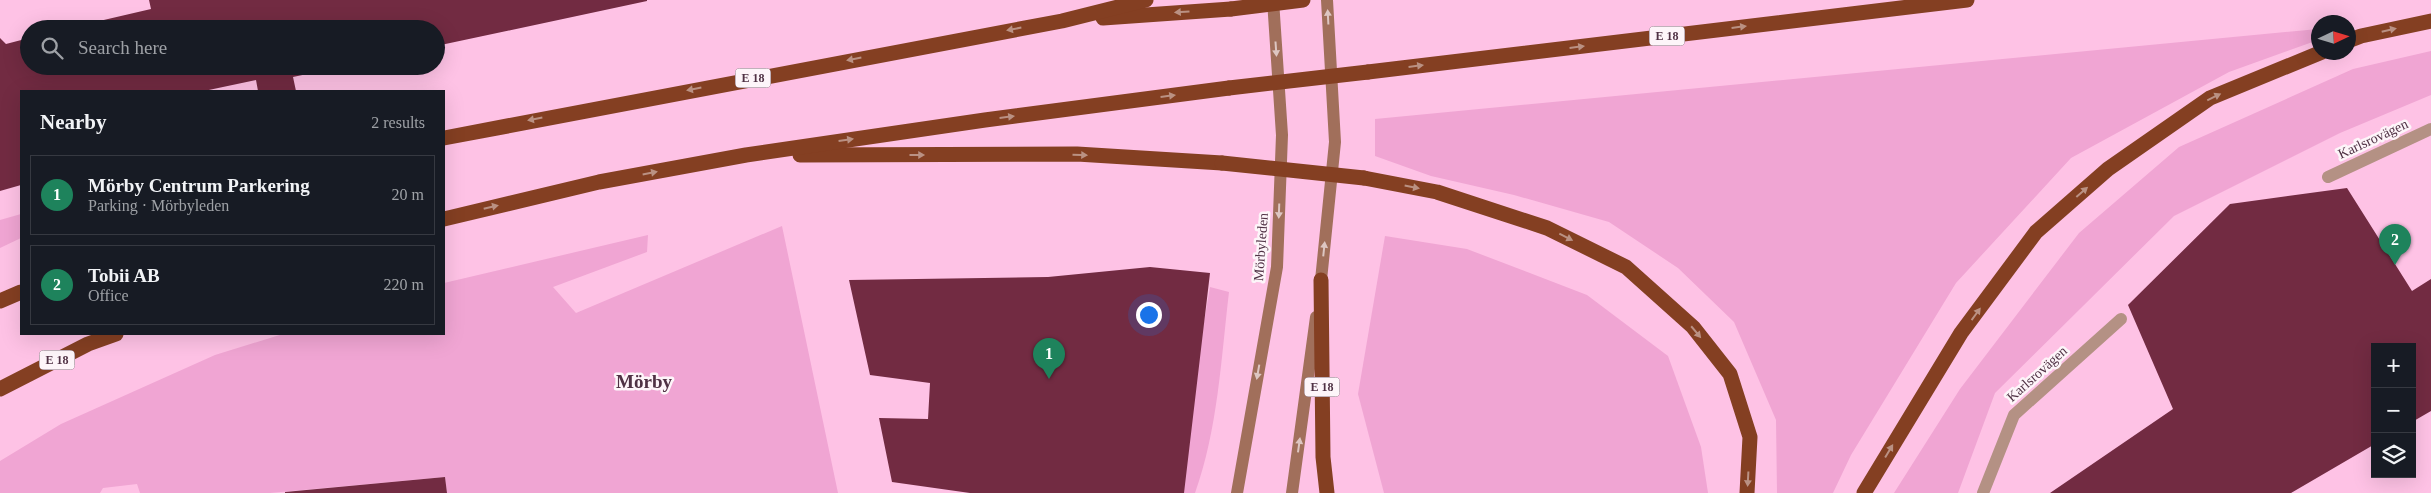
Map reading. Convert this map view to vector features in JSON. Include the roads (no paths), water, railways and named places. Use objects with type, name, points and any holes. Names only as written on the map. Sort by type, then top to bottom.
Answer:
[{"type":"highway","points":[[1062,20],[1146,0]]},
{"type":"highway","name":"E 18","points":[[445,138],[1062,20],[1231,9],[1303,0]]},
{"type":"highway","name":"E 18","points":[[445,219],[599,182],[746,155],[985,120],[1229,88],[1967,0]]},
{"type":"highway","points":[[2356,38],[2431,21]]},
{"type":"highway","points":[[1864,493],[1961,333],[2036,232],[2108,169],[2210,98],[2311,57]]},
{"type":"highway","name":"E 18","points":[[746,155],[1077,154],[1222,163],[1364,178],[1437,192],[1548,228],[1626,268],[1693,328],[1730,374],[1750,437],[1748,493]]},
{"type":"highway","name":"E 18","points":[[1321,280],[1322,457],[1327,493]]},
{"type":"highway","points":[[0,301],[20,292]]},
{"type":"highway","name":"E 18","points":[[0,389],[88,344],[113,335]]},
{"type":"street","name":"Mörbyleden","points":[[1237,493],[1277,267],[1282,135],[1273,0]]},
{"type":"street","points":[[1292,493],[1321,280],[1335,142],[1327,0]]},
{"type":"lane","name":"Karlsrovägen","points":[[2328,177],[2431,129]]},
{"type":"lane","name":"Karlsrovägen","points":[[1984,493],[2014,416],[2120,319]]},
{"type":"place","name":"Tobii AB","points":[[2395,265]]},
{"type":"place","name":"Mörby Centrum Parkering","points":[[1049,379]]},
{"type":"district","name":"Mörby","points":[[644,381]]}]
